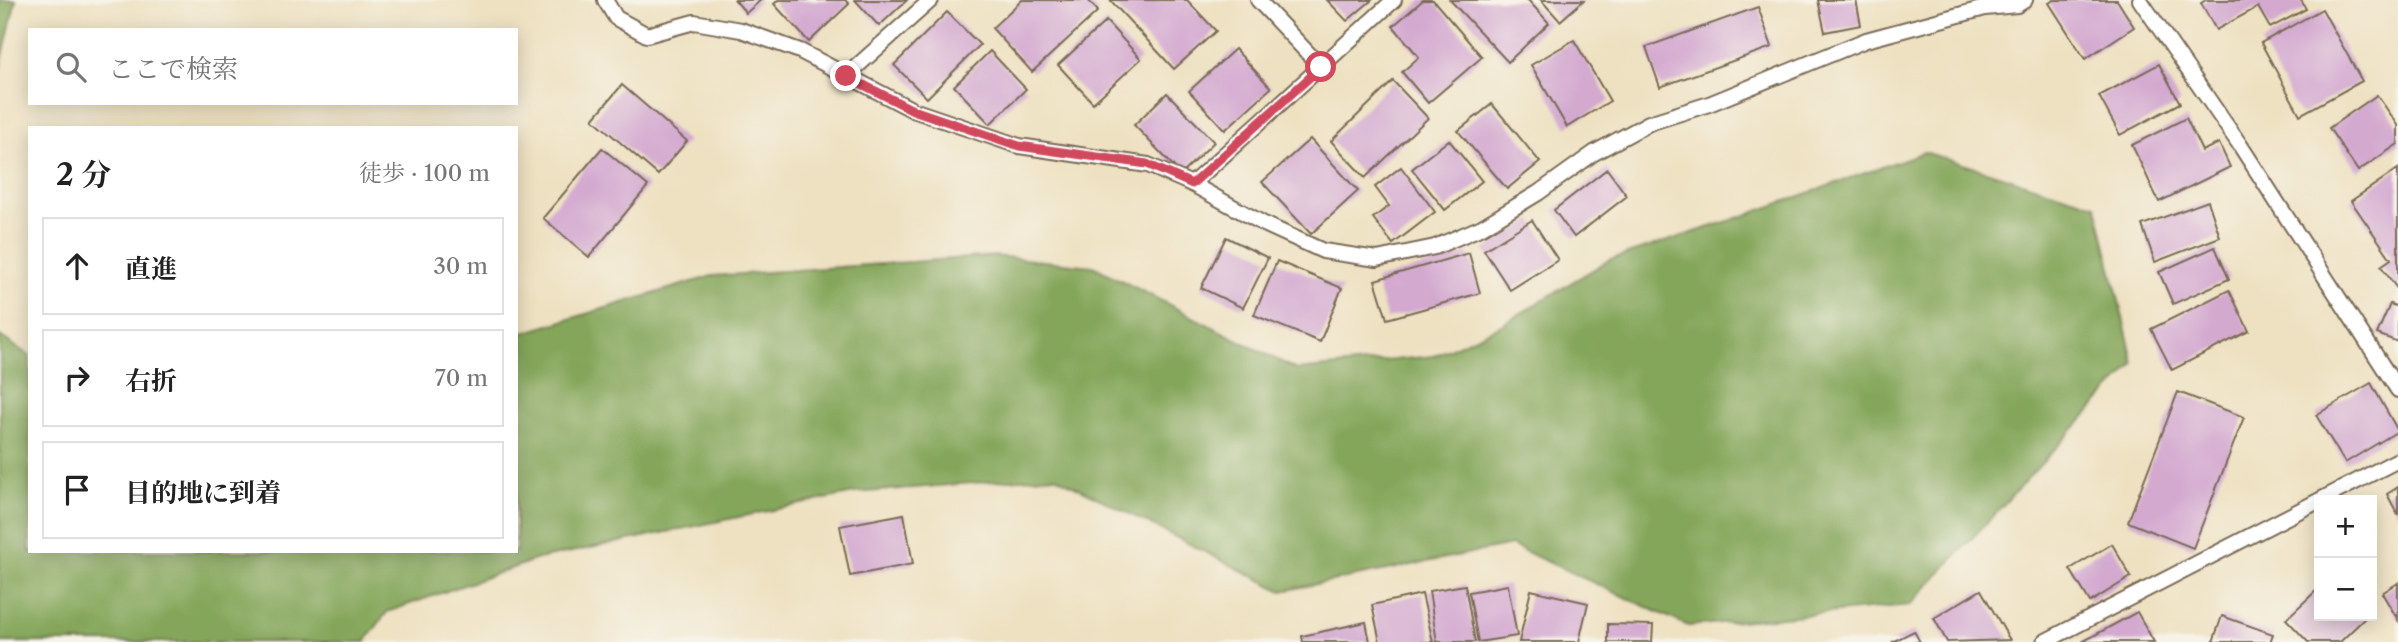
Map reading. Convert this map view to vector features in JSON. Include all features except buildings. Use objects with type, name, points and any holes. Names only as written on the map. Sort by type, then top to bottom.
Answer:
[{"type":"lane","points":[[605,0],[616,18],[647,35],[694,22],[741,30],[800,51],[913,110],[1019,146],[1147,164],[1323,251],[1377,259],[1435,247],[1482,227],[1538,193],[1594,153],[1649,123],[1709,104],[1866,40],[1981,4],[2017,5],[2025,0]]},
{"type":"lane","points":[[846,76],[931,0]]},
{"type":"lane","points":[[1258,0],[1321,67]]},
{"type":"lane","points":[[1192,184],[1395,0]]},
{"type":"lane","points":[[2140,0],[2240,145],[2398,390]]},
{"type":"lane","points":[[2044,642],[2398,460]]},
{"type":"green space","points":[[0,0],[16,0],[0,68]]},
{"type":"green space","points":[[1924,152],[2096,205],[2134,364],[1910,605],[1688,626],[1511,545],[1282,591],[1055,476],[854,493],[538,559],[387,612],[365,642],[0,642],[0,336],[28,355],[28,553],[518,553],[518,334],[712,276],[995,256],[1093,266],[1297,370],[1434,356],[1498,327],[1609,260]]},
{"type":"route","points":[[846,76],[913,110],[1019,146],[1147,164],[1192,184],[1321,67]]}]
